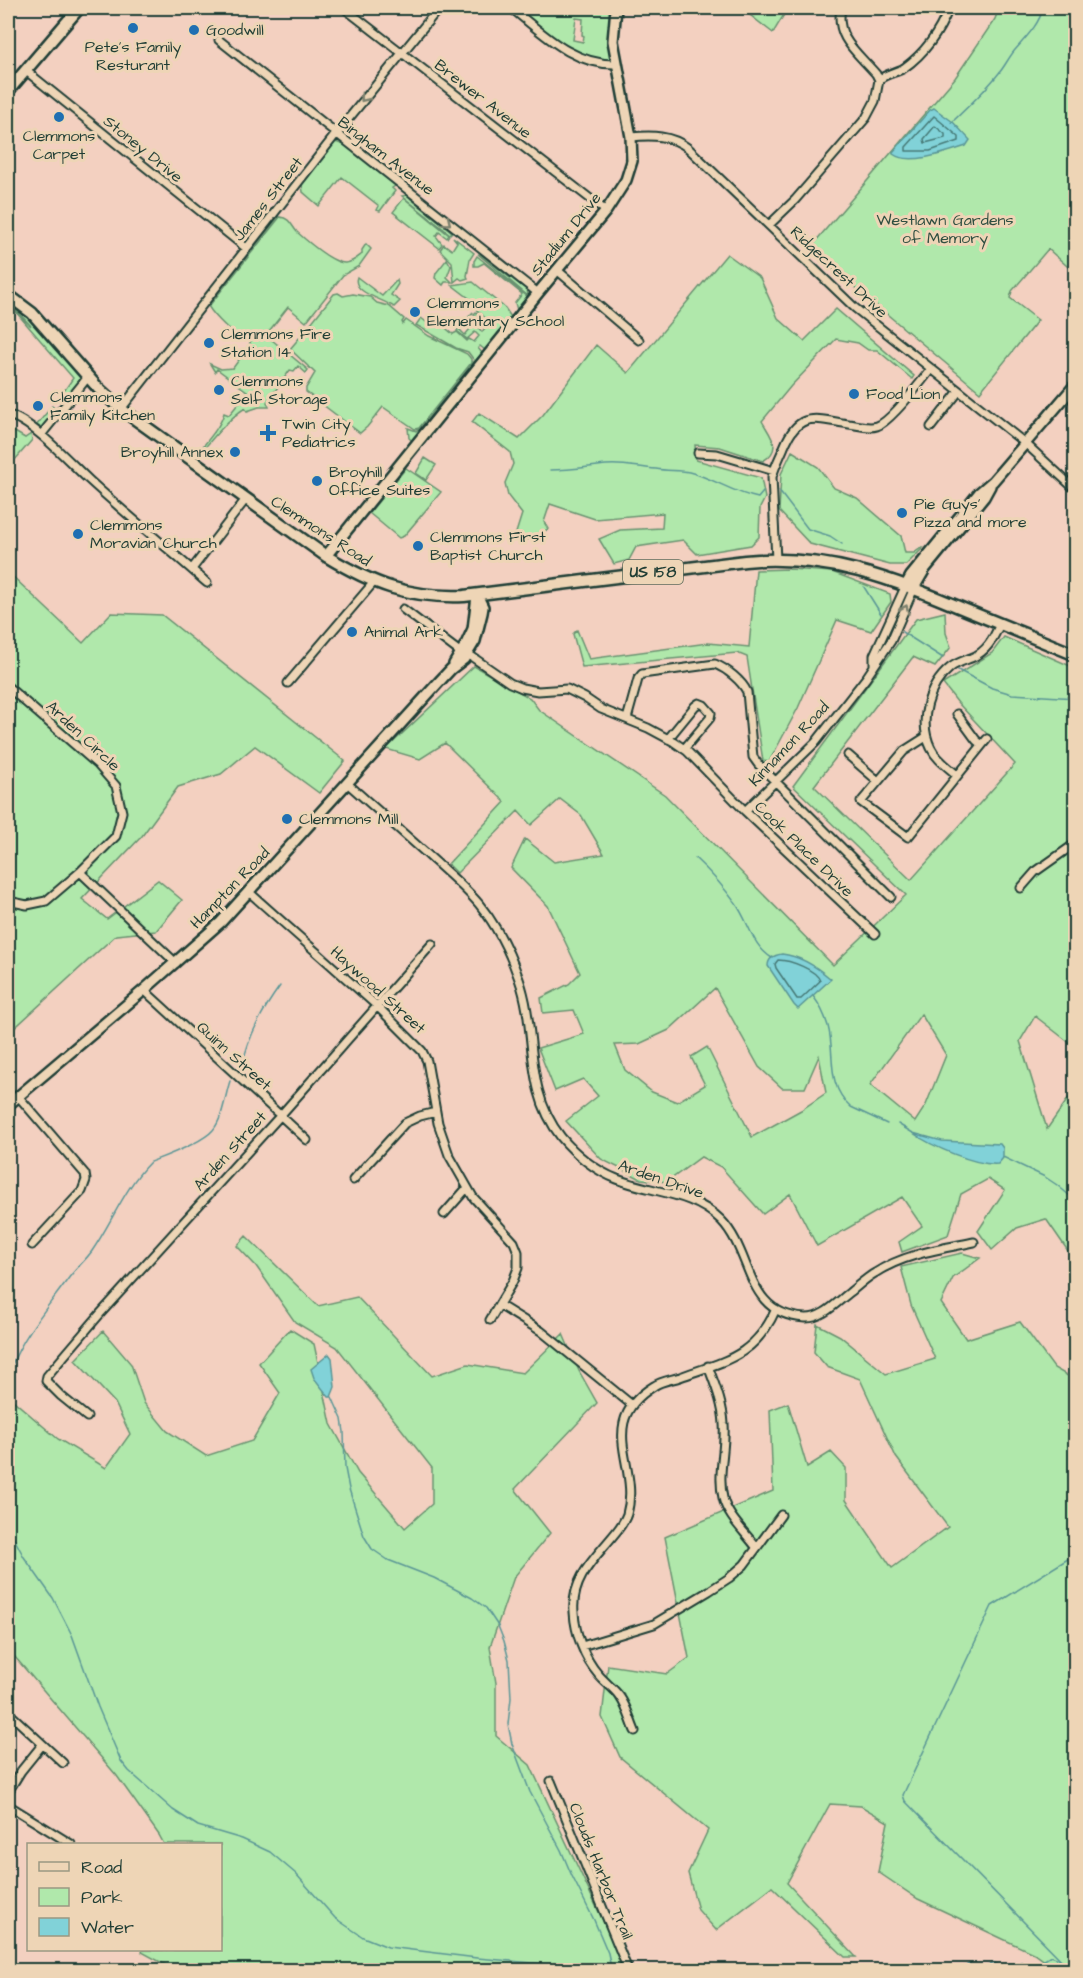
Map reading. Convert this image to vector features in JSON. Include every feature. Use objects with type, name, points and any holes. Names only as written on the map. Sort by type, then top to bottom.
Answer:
[{"type":"main road","points":[[8,91],[79,8]]},
{"type":"main road","name":"Stadium Drive","points":[[326,556],[606,211],[629,172],[632,161],[631,137],[612,33],[616,8]]},
{"type":"main road","name":"Clemmons Road","points":[[8,295],[32,313],[88,377],[121,409],[326,556],[374,582],[397,590],[446,596],[477,595],[719,564],[776,560],[838,565],[910,587]]},
{"type":"main road","name":"Kinnamon Road","points":[[910,587],[984,497],[993,481],[1076,384]]},
{"type":"main road","name":"US 158","points":[[910,587],[1076,655]]},
{"type":"main road","name":"Hampton Road","points":[[8,1105],[176,963],[221,922],[249,892],[475,641],[483,607],[477,595]]},
{"type":"street","name":"Brewer Avenue","points":[[344,8],[606,211]]},
{"type":"street","name":"James Street","points":[[121,409],[400,53],[439,8]]},
{"type":"street","points":[[512,8],[571,54],[598,63],[616,64]]},
{"type":"street","points":[[841,8],[839,18],[842,35],[879,80]]},
{"type":"street","points":[[769,225],[795,200],[866,118],[875,101],[879,80],[884,75],[902,69],[922,52],[942,26],[949,8]]},
{"type":"street","name":"Bingham Avenue","points":[[219,40],[538,292]]},
{"type":"street","name":"Stoney Drive","points":[[25,70],[246,248]]},
{"type":"street","name":"Ridgecrest Drive","points":[[631,137],[656,136],[674,139],[681,143],[855,308],[1026,444],[1076,490]]},
{"type":"street","points":[[557,270],[639,340]]},
{"type":"street","points":[[776,560],[772,496],[774,471],[790,433],[797,424],[814,419],[866,427],[878,426],[890,416],[932,369]]},
{"type":"street","points":[[41,435],[88,377]]},
{"type":"street","points":[[931,427],[959,392]]},
{"type":"street","points":[[8,415],[16,417],[41,435],[207,583]]},
{"type":"street","points":[[698,453],[717,454],[774,471]]},
{"type":"street","points":[[192,570],[246,499]]},
{"type":"street","points":[[288,683],[374,582]]},
{"type":"street","name":"Kinnamon Road","points":[[874,666],[874,655],[910,587]]},
{"type":"street","name":"Kinnamon Road","points":[[745,811],[816,742],[866,678],[891,641],[910,587]]},
{"type":"street","name":"Cook Place Drive","points":[[403,609],[464,653],[522,688],[538,691],[567,689],[601,709],[668,738],[684,749],[745,811],[875,934]]},
{"type":"street","points":[[957,775],[936,756],[926,737],[926,708],[934,687],[951,667],[986,648],[1000,624]]},
{"type":"street","points":[[884,637],[891,641]]},
{"type":"street","points":[[627,719],[638,679],[642,674],[715,664],[722,667],[744,686],[747,692],[753,757],[758,764],[891,897]]},
{"type":"street","name":"Arden Circle","points":[[8,687],[97,764],[116,786],[122,812],[116,836],[80,872],[46,901],[27,905],[8,901]]},
{"type":"street","points":[[668,738],[695,706],[699,703],[704,705],[711,713],[710,718],[684,749]]},
{"type":"street","points":[[957,714],[982,745]]},
{"type":"street","points":[[926,737],[904,751],[861,802],[908,837],[987,739]]},
{"type":"street","points":[[848,755],[878,781]]},
{"type":"street","name":"Arden Drive","points":[[348,783],[467,892],[481,906],[491,922],[519,978],[536,1081],[545,1111],[563,1139],[577,1153],[616,1179],[687,1199],[714,1214],[733,1236],[760,1296],[776,1309]]},
{"type":"street","points":[[1021,888],[1035,872],[1076,843]]},
{"type":"street","points":[[80,872],[176,963]]},
{"type":"street","name":"Haywood Street","points":[[249,892],[377,1006],[423,1051],[427,1061],[436,1112],[449,1155],[467,1188],[491,1219],[514,1242],[518,1252],[518,1268],[513,1281],[490,1320]]},
{"type":"street","name":"Arden Street","points":[[87,1417],[46,1381],[47,1376],[432,944]]},
{"type":"street","name":"Quinn Street","points":[[144,990],[307,1140]]},
{"type":"street","points":[[18,1096],[85,1174],[86,1180],[82,1191],[32,1245]]},
{"type":"street","points":[[353,1180],[405,1123],[436,1112]]},
{"type":"street","points":[[444,1214],[467,1188]]},
{"type":"street","points":[[635,1731],[619,1695],[599,1676],[585,1654],[574,1612],[578,1582],[584,1571],[623,1524],[627,1513],[629,1481],[621,1440],[625,1420],[632,1405],[656,1384],[708,1366],[750,1347],[770,1323],[776,1309],[791,1316],[814,1317],[875,1273],[901,1259],[974,1242]]},
{"type":"street","points":[[499,1305],[541,1330],[632,1405]]},
{"type":"street","points":[[708,1366],[725,1425],[722,1497],[727,1509],[756,1547]]},
{"type":"street","points":[[582,1646],[661,1621],[729,1578],[744,1565],[781,1515]]},
{"type":"street","points":[[8,1712],[63,1763]]},
{"type":"street","points":[[8,1792],[42,1745]]},
{"type":"street","name":"Clouds Harbor Trail","points":[[551,1781],[628,1971]]},
{"type":"street","points":[[8,1805],[68,1843]]},
{"type":"green space","points":[[516,8],[613,8],[609,32],[610,61],[596,59],[571,49]],"holes":[[[576,18],[583,19],[583,42],[573,40]]]},
{"type":"green space","points":[[741,8],[788,8],[773,33]]},
{"type":"green space","name":"Westlawn Gardens of Memory","points":[[999,8],[1075,8],[1075,273],[1048,249],[1012,291],[1010,298],[1038,320],[980,392],[809,249],[955,78],[995,19]]},
{"type":"green space","points":[[335,142],[345,145],[394,183],[395,186],[392,188],[395,191],[380,211],[377,210],[379,206],[342,177],[319,206],[303,192],[302,184],[331,144]]},
{"type":"green space","points":[[408,195],[452,232],[450,234],[402,196]]},
{"type":"green space","points":[[404,198],[449,235],[447,238],[439,232],[436,236],[442,244],[439,248],[393,212]]},
{"type":"green space","points":[[278,217],[209,306],[280,217],[288,220],[297,232],[320,251],[340,262],[348,263],[354,260],[362,254],[366,244],[371,249],[359,266],[343,275],[306,322],[288,307],[266,335],[308,370],[306,373],[298,366],[294,371],[290,370],[267,402],[269,407],[247,411],[245,408],[226,424],[198,456],[196,455],[216,429],[224,413],[229,415],[248,392],[217,369],[215,372],[210,364],[221,369],[233,368],[251,340],[229,329],[215,316],[207,303],[274,218]]},
{"type":"green space","points":[[453,237],[474,253],[470,259],[468,278],[462,280],[459,278],[454,282],[452,262],[440,250],[444,244],[452,250],[457,242]]},
{"type":"green space","points":[[478,254],[527,288],[528,296]]},
{"type":"green space","points":[[727,254],[760,278],[778,318],[804,341],[836,309],[914,376],[912,379],[877,350],[868,350],[858,343],[836,339],[791,386],[762,421],[772,438],[774,447],[773,452],[763,461],[720,447],[695,445],[696,460],[761,478],[765,498],[760,508],[759,537],[751,545],[697,554],[683,540],[636,547],[629,560],[614,564],[599,539],[620,530],[662,528],[663,513],[595,519],[550,504],[544,522],[548,529],[534,538],[524,540],[516,533],[522,514],[508,496],[505,483],[513,464],[510,452],[472,422],[479,413],[519,439],[543,415],[596,345],[628,373]]},
{"type":"green space","points":[[477,256],[528,297],[517,310],[515,303],[522,294],[484,263],[474,266]]},
{"type":"green space","points":[[447,259],[451,266],[447,277],[452,282],[445,282],[443,285],[435,278],[436,273]]},
{"type":"green space","points":[[357,277],[382,296],[397,280],[398,284],[391,295],[400,301],[394,307],[370,295],[356,283]]},
{"type":"green space","points":[[473,282],[505,308],[511,317],[485,350],[480,346],[478,348],[482,353],[412,441],[409,438],[408,428],[416,431],[420,429],[474,360],[468,352],[456,348],[416,325],[421,318],[429,324],[436,320],[453,334],[457,332],[467,341],[469,339],[474,342],[479,336],[475,332],[467,339],[457,331],[465,321],[460,330],[465,335],[470,329],[466,325],[468,322],[466,320],[473,312],[469,321],[474,324],[478,318],[474,314],[476,312],[483,319],[477,326],[482,332],[487,325],[483,322],[485,318],[476,309],[478,305],[452,285]]},
{"type":"green space","points":[[338,293],[343,296],[353,294],[370,297],[377,303],[389,306],[404,319],[403,324],[406,320],[429,336],[467,354],[471,359],[471,363],[419,428],[415,429],[383,407],[360,433],[306,392],[315,373],[290,349],[308,330],[307,328],[334,294]]},
{"type":"green space","points":[[13,305],[31,319],[79,374],[80,380],[65,401],[58,400],[73,378],[15,311],[31,326],[16,310],[11,308],[10,306]]},
{"type":"green space","points":[[52,406],[54,408],[52,416],[43,427],[36,426]]},
{"type":"green space","points":[[8,428],[25,438],[31,434],[32,440],[8,468],[8,443],[11,438],[8,435]]},
{"type":"green space","points":[[792,451],[818,467],[834,488],[857,498],[901,536],[905,553],[914,553],[923,548],[906,565],[890,565],[810,544],[779,511],[781,474]]},
{"type":"green space","points":[[425,458],[436,465],[426,480],[416,473]]},
{"type":"green space","points":[[406,468],[441,492],[404,536],[399,538],[369,513]]},
{"type":"green space","points":[[790,569],[832,572],[890,594],[891,602],[871,631],[837,620],[798,708],[769,762],[763,761],[747,657],[737,653],[582,667],[573,634],[577,630],[589,659],[708,643],[749,647],[756,570]]},
{"type":"green space","points":[[8,572],[83,643],[111,613],[162,615],[345,761],[319,793],[255,746],[221,774],[178,787],[142,836],[82,899],[107,919],[158,880],[182,900],[156,931],[116,935],[8,1034]]},
{"type":"green space","points":[[945,612],[946,633],[951,647],[935,667],[913,657],[814,786],[911,880],[1015,764],[943,684],[992,653],[1004,637],[1075,668],[1075,1047],[1035,1016],[1020,1041],[1047,1129],[1075,1089],[1075,1261],[1046,1219],[1017,1228],[992,1250],[978,1231],[1005,1190],[988,1179],[961,1194],[948,1235],[902,1252],[899,1242],[922,1226],[902,1197],[817,1246],[790,1194],[763,1214],[721,1167],[701,1157],[667,1182],[641,1179],[601,1159],[566,1121],[598,1096],[583,1079],[555,1091],[538,1048],[584,1034],[574,1010],[543,1013],[541,998],[569,984],[580,973],[548,906],[511,868],[525,839],[554,862],[604,854],[581,815],[560,799],[531,825],[518,811],[457,873],[448,864],[505,802],[445,743],[420,759],[386,749],[474,666],[530,698],[539,710],[665,795],[833,965],[906,895],[793,786],[916,619]],"holes":[[[715,988],[759,1067],[782,1088],[805,1088],[819,1056],[826,1093],[801,1110],[752,1137],[707,1047],[691,1057],[705,1085],[677,1102],[652,1092],[625,1070],[615,1045],[639,1044],[669,1030]],[[921,1014],[946,1055],[926,1105],[915,1122],[870,1085]]]},
{"type":"green space","points":[[246,1236],[318,1306],[357,1297],[432,1376],[468,1364],[523,1373],[563,1334],[579,1371],[597,1403],[515,1489],[550,1533],[514,1577],[490,1647],[496,1683],[496,1736],[530,1765],[626,1970],[175,1970],[142,1952],[222,1951],[222,1843],[163,1843],[117,1776],[8,1649],[8,1396],[58,1439],[106,1468],[130,1434],[115,1403],[75,1360],[103,1331],[131,1364],[144,1403],[167,1431],[206,1456],[252,1441],[280,1393],[259,1363],[290,1329],[314,1344],[331,1424],[358,1473],[405,1528],[432,1504],[432,1468],[337,1347],[295,1322],[256,1266],[237,1246]]},
{"type":"green space","points":[[962,1253],[980,1258],[953,1278],[941,1303],[966,1339],[1020,1322],[1054,1368],[1075,1380],[1075,1970],[1057,1970],[1035,1954],[918,1899],[878,1872],[888,1822],[861,1806],[830,1804],[787,1883],[856,1957],[845,1957],[772,1887],[716,1930],[698,1910],[688,1873],[708,1830],[620,1757],[602,1717],[608,1665],[667,1674],[689,1658],[665,1537],[773,1491],[770,1410],[788,1403],[807,1467],[831,1452],[846,1468],[846,1500],[892,1568],[948,1527],[896,1457],[860,1379],[827,1367],[814,1352],[817,1324],[840,1336],[886,1374],[935,1359],[911,1305],[901,1267]]},
{"type":"water","points":[[934,108],[953,122],[970,140],[966,146],[909,159],[893,154],[930,110]]},
{"type":"water","points":[[782,954],[808,963],[831,979],[798,1009],[768,966],[772,957]]},
{"type":"water","points":[[913,1133],[942,1141],[1000,1144],[1003,1148],[1003,1158],[998,1164],[978,1162],[942,1149]]},
{"type":"water","points":[[329,1354],[332,1358],[335,1387],[331,1397],[314,1378],[311,1369]]},
{"type":"waterway","points":[[951,123],[999,73],[1035,25],[1043,8]]},
{"type":"waterway","points":[[550,470],[625,465],[689,472],[758,498],[763,492]]},
{"type":"waterway","points":[[779,491],[808,529],[830,536],[842,544]]},
{"type":"waterway","points":[[864,587],[881,614]]},
{"type":"waterway","points":[[902,632],[943,658]]},
{"type":"waterway","points":[[958,670],[992,688],[1012,694],[1076,698]]},
{"type":"waterway","points":[[695,858],[731,898],[755,940],[772,958]]},
{"type":"waterway","points":[[242,1066],[257,1024],[280,986]]},
{"type":"waterway","points":[[813,996],[828,1026],[834,1079],[843,1098],[851,1107],[887,1124]]},
{"type":"waterway","points":[[11,1367],[29,1332],[71,1275],[92,1251],[141,1172],[150,1162],[192,1144],[213,1130],[221,1113],[230,1081]]},
{"type":"waterway","points":[[898,1124],[913,1133]]},
{"type":"waterway","points":[[1003,1157],[1045,1177],[1076,1201]]},
{"type":"waterway","points":[[332,1397],[342,1419],[345,1468],[349,1489],[364,1536],[372,1549],[388,1560],[434,1578],[472,1598],[486,1608],[498,1626],[509,1660],[511,1698],[508,1724],[512,1744],[530,1792],[594,1920],[608,1953],[611,1968]]},
{"type":"waterway","points":[[8,1527],[24,1557],[53,1598],[72,1635],[98,1707],[121,1761],[173,1810],[198,1826],[242,1839],[270,1852],[296,1874],[335,1918],[363,1937],[388,1947],[477,1958],[621,1969]]},
{"type":"waterway","points":[[1071,1970],[905,1801],[903,1795],[992,1606],[1076,1554]]},
{"type":"waterway","points":[[959,1970],[969,1964],[983,1969],[994,1963],[1009,1969],[1021,1962],[1036,1966],[1051,1956],[1059,1959]]},
{"type":"waterway","points":[[939,1970],[947,1967],[955,1970]]},
{"type":"waterway","points":[[640,1970],[651,1970]]},
{"type":"place","name":"Pete's Family Resturant","points":[[133,28]]},
{"type":"place","name":"Goodwill","points":[[194,30]]},
{"type":"place","name":"Clemmons Carpet","points":[[59,117]]},
{"type":"place","name":"Clemmons Elementary School","points":[[415,312]]},
{"type":"place","name":"Clemmons Fire Station 14","points":[[209,343]]},
{"type":"place","name":"Clemmons Self Storage","points":[[219,390]]},
{"type":"place","name":"Food Lion","points":[[854,394]]},
{"type":"place","name":"Clemmons Family Kitchen","points":[[38,406]]},
{"type":"place","name":"Twin City Pediatrics","points":[[268,433]]},
{"type":"place","name":"Broyhill Annex","points":[[235,452]]},
{"type":"place","name":"Broyhill Office Suites","points":[[317,481]]},
{"type":"place","name":"Pie Guys' Pizza and more","points":[[902,513]]},
{"type":"place","name":"Clemmons Moravian Church","points":[[78,534]]},
{"type":"place","name":"Clemmons First Baptist Church","points":[[418,546]]},
{"type":"place","name":"Animal Ark","points":[[352,632]]},
{"type":"place","name":"Clemmons Mill","points":[[287,819]]}]
